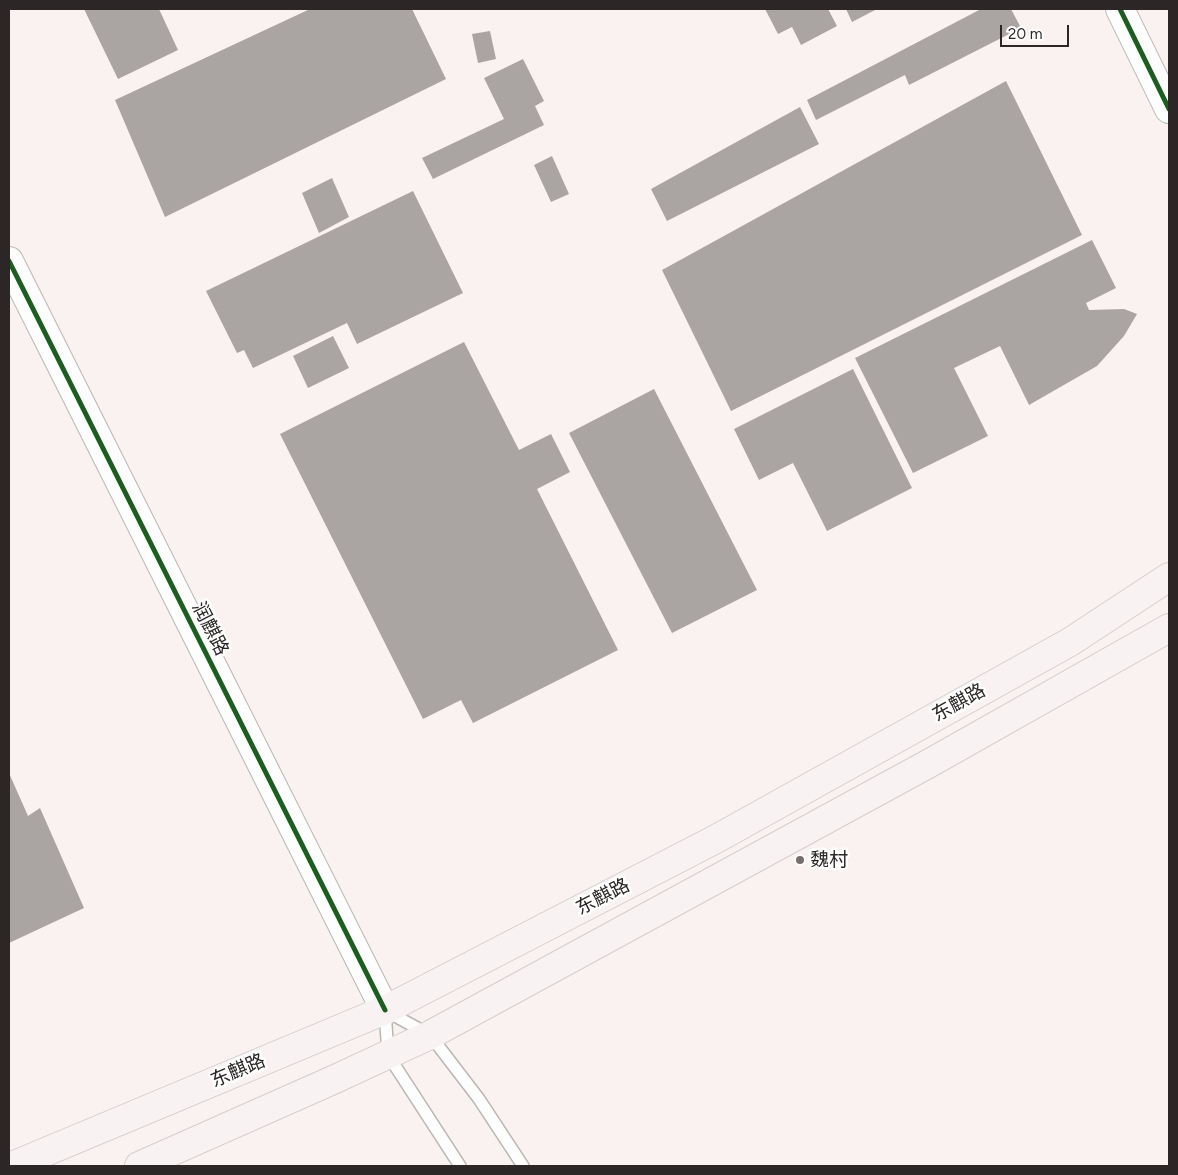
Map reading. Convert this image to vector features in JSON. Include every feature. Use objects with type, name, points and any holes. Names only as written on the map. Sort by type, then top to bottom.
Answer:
[{"type":"main road","name":"东麒路","points":[[12,1166],[385,1010],[724,834],[1070,642],[1169,577]]},
{"type":"main road","name":"东麒路","points":[[139,1166],[430,1035],[928,764],[1169,628]]},
{"type":"street","points":[[1120,9],[1169,110]]},
{"type":"street","name":"润麒路","points":[[9,261],[385,1010]]},
{"type":"lane","points":[[385,1010],[430,1035],[479,1099],[523,1166]]},
{"type":"lane","points":[[385,1010],[388,1055],[460,1166]]},
{"type":"building","points":[[84,9],[159,9],[178,50],[118,79]]},
{"type":"building","points":[[310,9],[412,9],[446,79],[165,217],[115,100]]},
{"type":"building","points":[[765,9],[828,9],[837,26],[801,45],[792,27],[778,34]]},
{"type":"building","points":[[846,9],[877,9],[852,22]]},
{"type":"building","points":[[981,9],[1011,9],[1021,28],[909,85],[905,75],[816,120],[807,100]]},
{"type":"building","points":[[490,31],[496,59],[478,63],[472,34]]},
{"type":"building","points":[[523,59],[544,101],[535,106],[544,125],[433,179],[422,158],[504,119],[484,78]]},
{"type":"building","points":[[1006,81],[1082,235],[731,411],[662,270]]},
{"type":"building","points":[[800,107],[819,144],[667,221],[651,189]]},
{"type":"building","points":[[552,156],[569,194],[551,202],[534,165]]},
{"type":"building","points":[[332,178],[349,217],[319,233],[302,193]]},
{"type":"building","points":[[413,191],[463,293],[357,344],[347,323],[253,368],[244,350],[237,353],[206,291]]},
{"type":"building","points":[[1092,240],[1116,288],[1086,303],[1089,310],[1124,309],[1137,314],[1124,336],[1097,366],[1029,405],[1000,346],[954,368],[988,436],[913,473],[855,358]]},
{"type":"building","points":[[333,336],[349,368],[308,388],[293,356]]},
{"type":"building","points":[[464,342],[519,450],[551,434],[570,472],[537,489],[618,650],[473,723],[461,700],[423,719],[280,434]]},
{"type":"building","points":[[853,369],[912,488],[827,531],[793,463],[759,480],[734,429]]},
{"type":"building","points":[[654,389],[757,590],[672,633],[569,433]]},
{"type":"building","points":[[9,773],[28,816],[40,808],[84,908],[9,943]]},
{"type":"cycle path","points":[[1120,9],[1169,109]]},
{"type":"cycle path","points":[[9,261],[385,1010]]},
{"type":"place","name":"魏村","points":[[800,860]]}]
